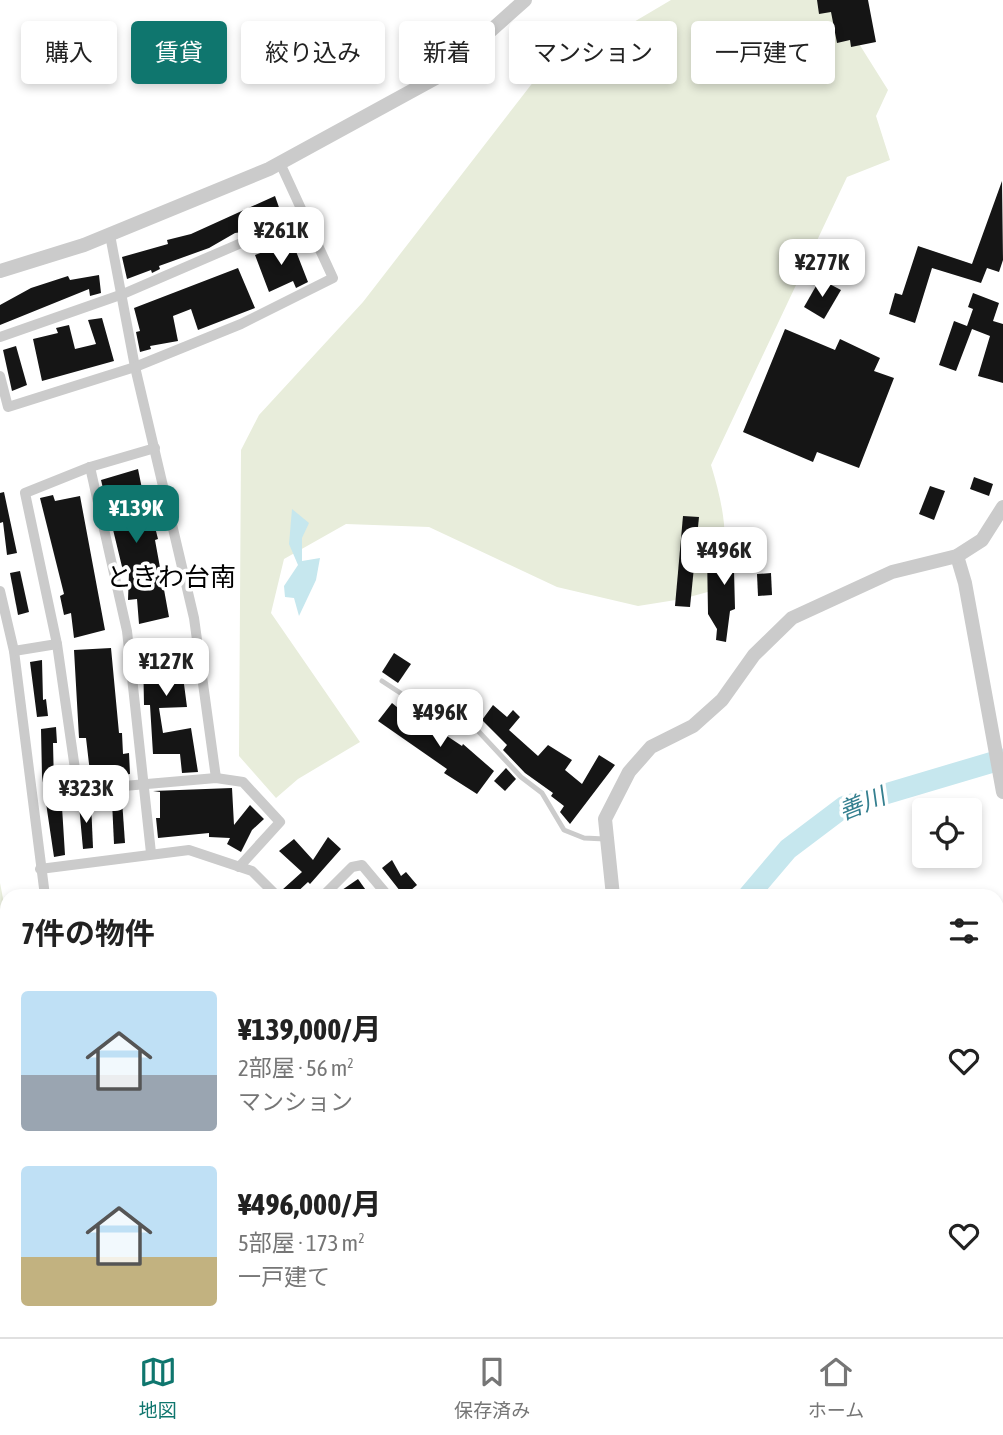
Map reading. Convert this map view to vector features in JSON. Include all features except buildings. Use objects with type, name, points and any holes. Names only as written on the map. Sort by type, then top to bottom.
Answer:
[{"type":"street","points":[[0,271],[110,234],[280,163],[441,75],[525,0]]},
{"type":"street","points":[[0,376],[8,407],[135,367],[241,324],[333,278],[280,163]]},
{"type":"street","points":[[0,337],[123,294],[306,215]]},
{"type":"street","points":[[110,234],[135,367],[194,618],[216,778]]},
{"type":"street","points":[[155,448],[90,467],[25,493],[57,644],[78,790],[216,778],[243,782],[279,822],[239,867]]},
{"type":"street","points":[[90,467],[127,631],[146,783],[151,853]]},
{"type":"street","points":[[612,889],[605,818],[629,772],[651,747],[693,726],[722,700],[754,655],[792,618],[892,572],[957,556],[982,540],[1003,507]]},
{"type":"street","points":[[957,556],[965,583],[1003,792]]},
{"type":"street","points":[[0,591],[13,651],[44,889]]},
{"type":"street","points":[[13,651],[57,644]]},
{"type":"street","points":[[40,869],[189,850],[252,871],[270,889]]},
{"type":"street","points":[[330,889],[352,867],[362,865],[381,889]]},
{"type":"lane","points":[[382,681],[428,711],[466,718],[521,776],[542,793],[565,830],[584,838],[606,839]]},
{"type":"green space","points":[[671,0],[840,0],[851,31],[888,90],[876,116],[890,160],[847,177],[711,465],[720,496],[725,542],[715,590],[638,606],[557,587],[429,527],[346,524],[284,559],[271,613],[360,742],[298,779],[276,798],[239,756],[241,450],[259,415],[363,302],[532,84],[677,84],[677,21],[635,21]]},
{"type":"water","points":[[292,509],[309,523],[302,538],[302,561],[320,558],[316,580],[299,616],[294,598],[285,597],[284,586],[298,565],[289,544]]},
{"type":"waterway","name":"善川","points":[[754,889],[788,849],[845,806],[1003,759]]},
{"type":"district","name":"ときわ台南","points":[[171,577]]}]
